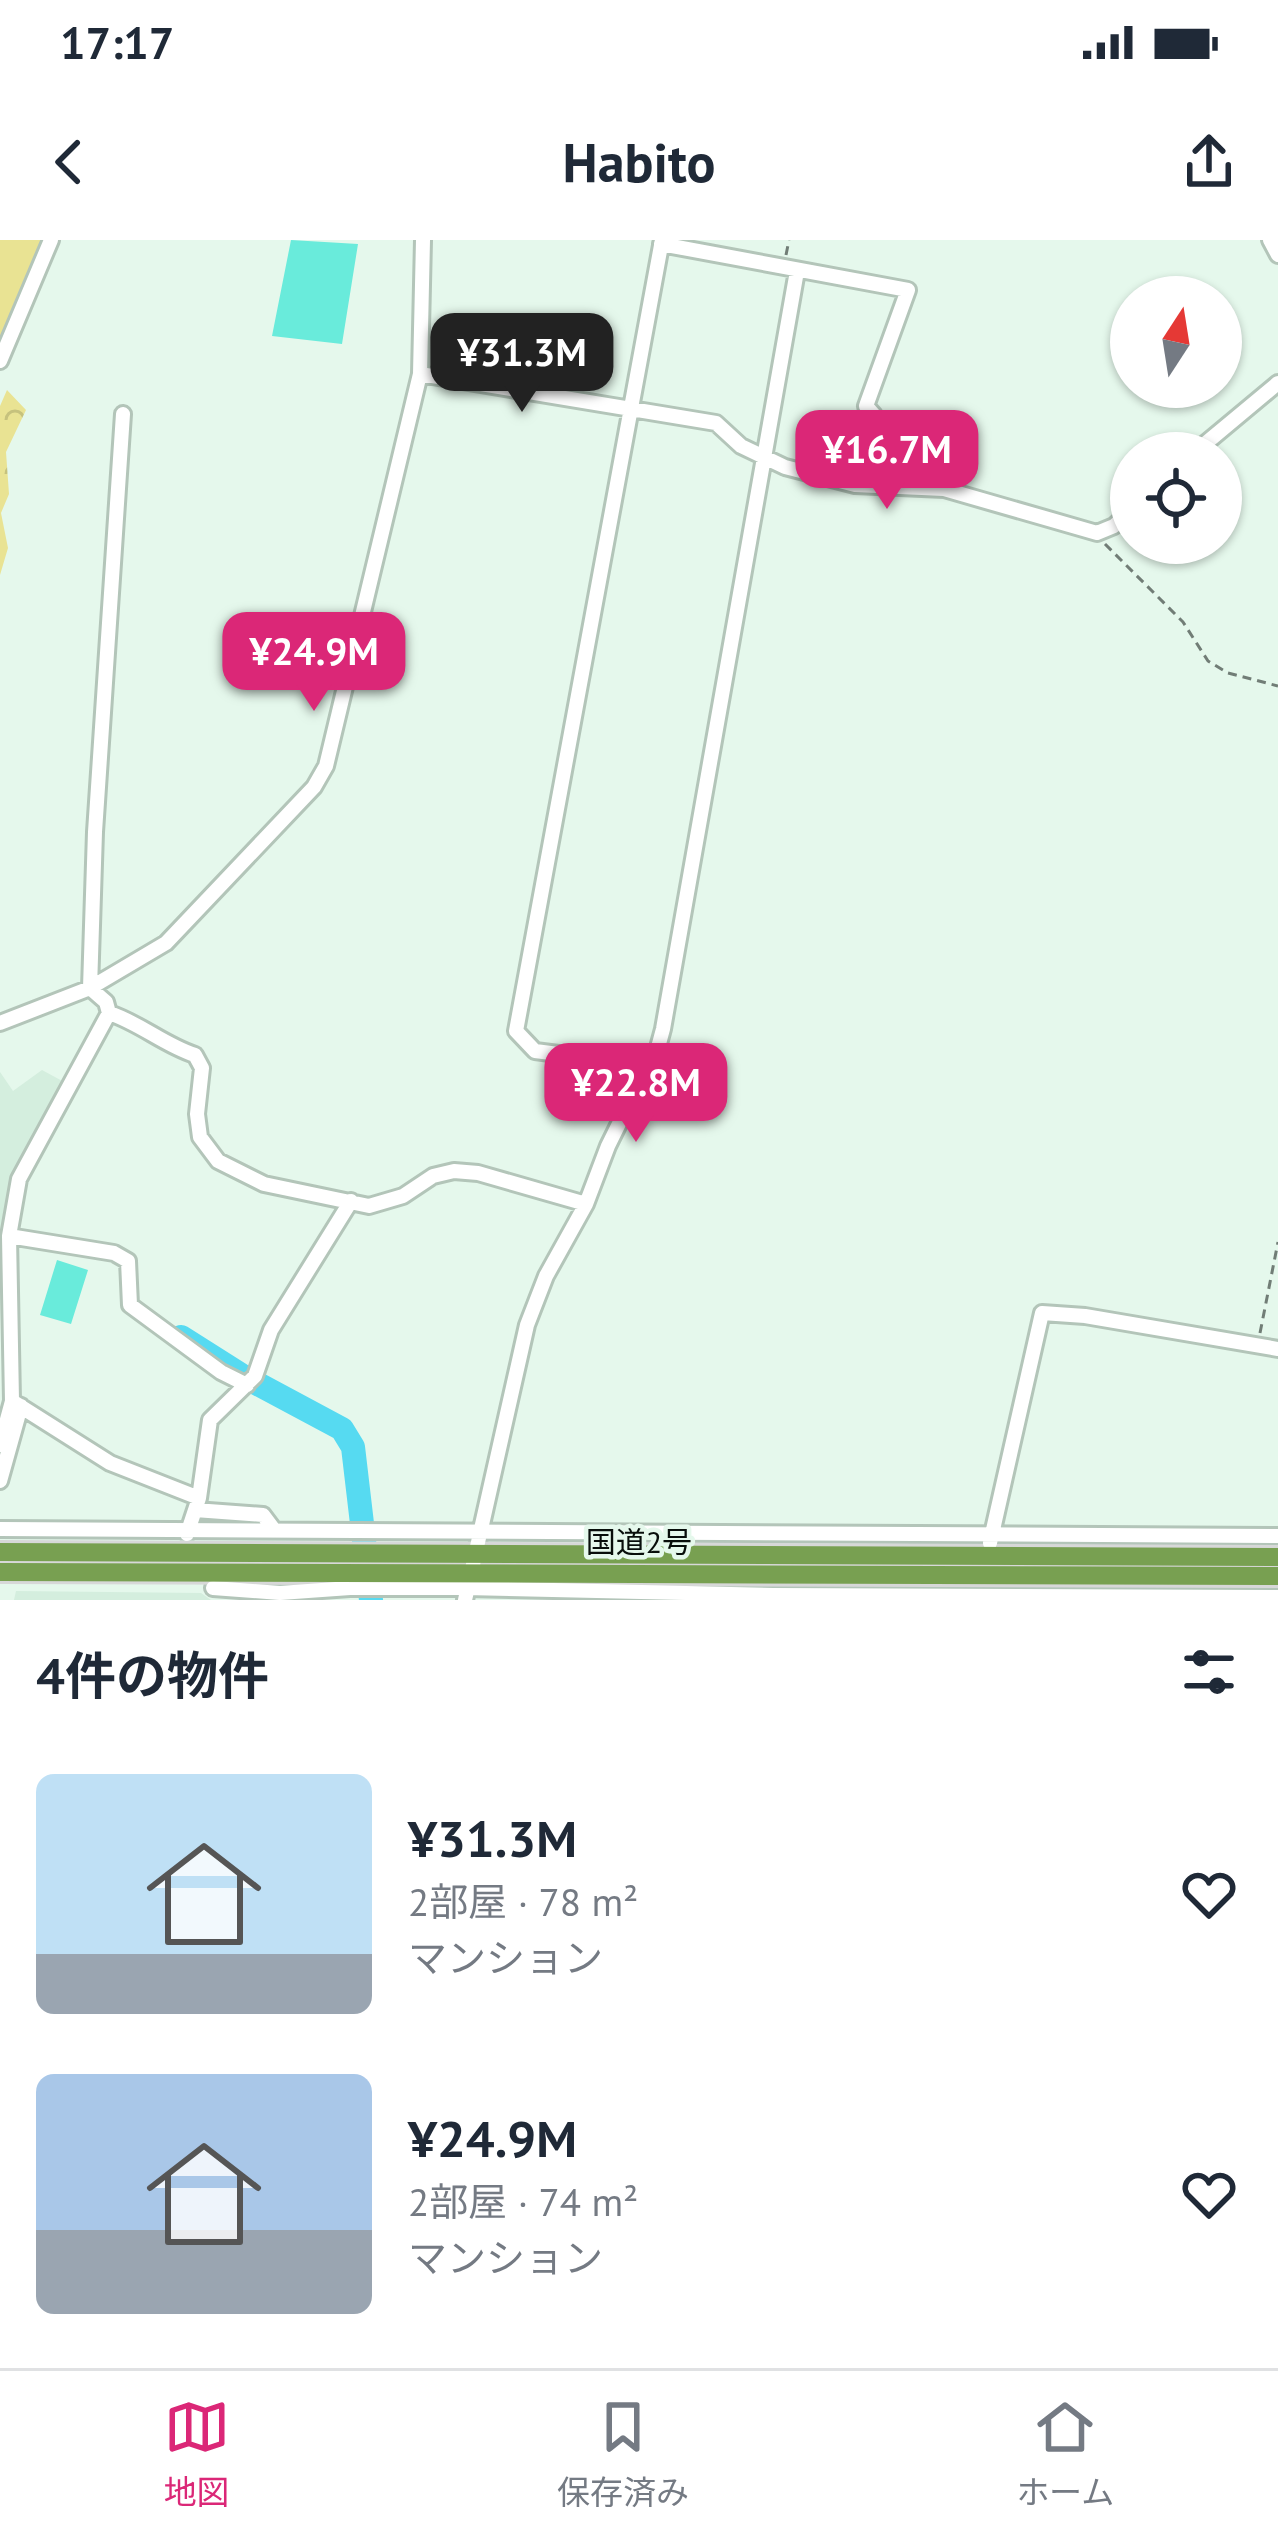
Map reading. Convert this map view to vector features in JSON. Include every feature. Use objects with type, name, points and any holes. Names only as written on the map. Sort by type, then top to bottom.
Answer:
[{"type":"highway","name":"国道2号","points":[[0,1552],[187,1541],[352,1572]]},
{"type":"highway","name":"国道2号","points":[[470,1578],[989,1556],[1278,1556]]},
{"type":"highway","name":"国道2号","points":[[0,1572],[210,1579],[382,1571],[470,1578],[1278,1576]]},
{"type":"street","points":[[0,361],[52,240]]},
{"type":"street","points":[[0,1023],[91,988],[166,943],[314,787],[326,766],[420,374],[424,240]]},
{"type":"street","points":[[1270,240],[1278,255]]},
{"type":"street","points":[[653,1066],[535,1051],[516,1031],[662,242],[908,290],[866,406],[874,415],[855,484]]},
{"type":"street","points":[[470,1578],[526,1325],[546,1276],[586,1204],[608,1146],[653,1066],[663,1029],[797,271]]},
{"type":"street","points":[[420,374],[716,422],[741,446],[764,458],[855,484],[944,489],[1096,533],[1110,528]]},
{"type":"street","points":[[1219,432],[1278,383]]},
{"type":"street","points":[[0,1481],[16,1404],[5,1339],[9,1236],[19,1179],[109,1013],[91,988],[94,832],[123,414]]},
{"type":"street","points":[[109,1013],[195,1055],[202,1068],[197,1114],[200,1137],[218,1160],[264,1184],[369,1206],[403,1196],[433,1175],[478,1172],[586,1204]]},
{"type":"street","points":[[187,1541],[209,1420],[255,1376],[271,1330],[351,1201]]},
{"type":"street","points":[[9,1236],[114,1253],[128,1261],[130,1305],[194,1354],[247,1384]]},
{"type":"street","points":[[989,1556],[1042,1313],[1278,1349]]},
{"type":"street","points":[[0,1445],[16,1404]]},
{"type":"street","points":[[16,1404],[110,1462],[197,1504],[263,1515],[272,1527]]},
{"type":"street","points":[[0,1529],[187,1541],[481,1531],[1278,1536]]},
{"type":"street","points":[[352,1572],[772,1598],[1278,1597]]},
{"type":"street","points":[[772,1598],[774,1574]]},
{"type":"street","points":[[210,1579],[216,1594],[230,1600]]},
{"type":"path","points":[[1096,533],[1183,622],[1208,661],[1228,673],[1278,686]]},
{"type":"path","points":[[1258,1343],[1278,1243]]},
{"type":"shaded area","points":[[42,1070],[66,1083],[12,1179],[3,1239],[0,1321],[0,1072],[13,1091]]},
{"type":"shaded area","points":[[16,1591],[201,1593],[211,1600],[14,1600]]},
{"type":"green space","points":[[0,240],[41,240],[0,338]]},
{"type":"green space","points":[[7,390],[26,410],[6,452],[9,494],[1,513],[8,548],[0,575],[0,406]]},
{"type":"building","points":[[291,240],[358,244],[342,344],[272,336]]},
{"type":"building","points":[[57,1260],[88,1270],[71,1324],[40,1315]]},
{"type":"waterway","points":[[181,1337],[342,1429],[353,1447],[371,1600]]}]
